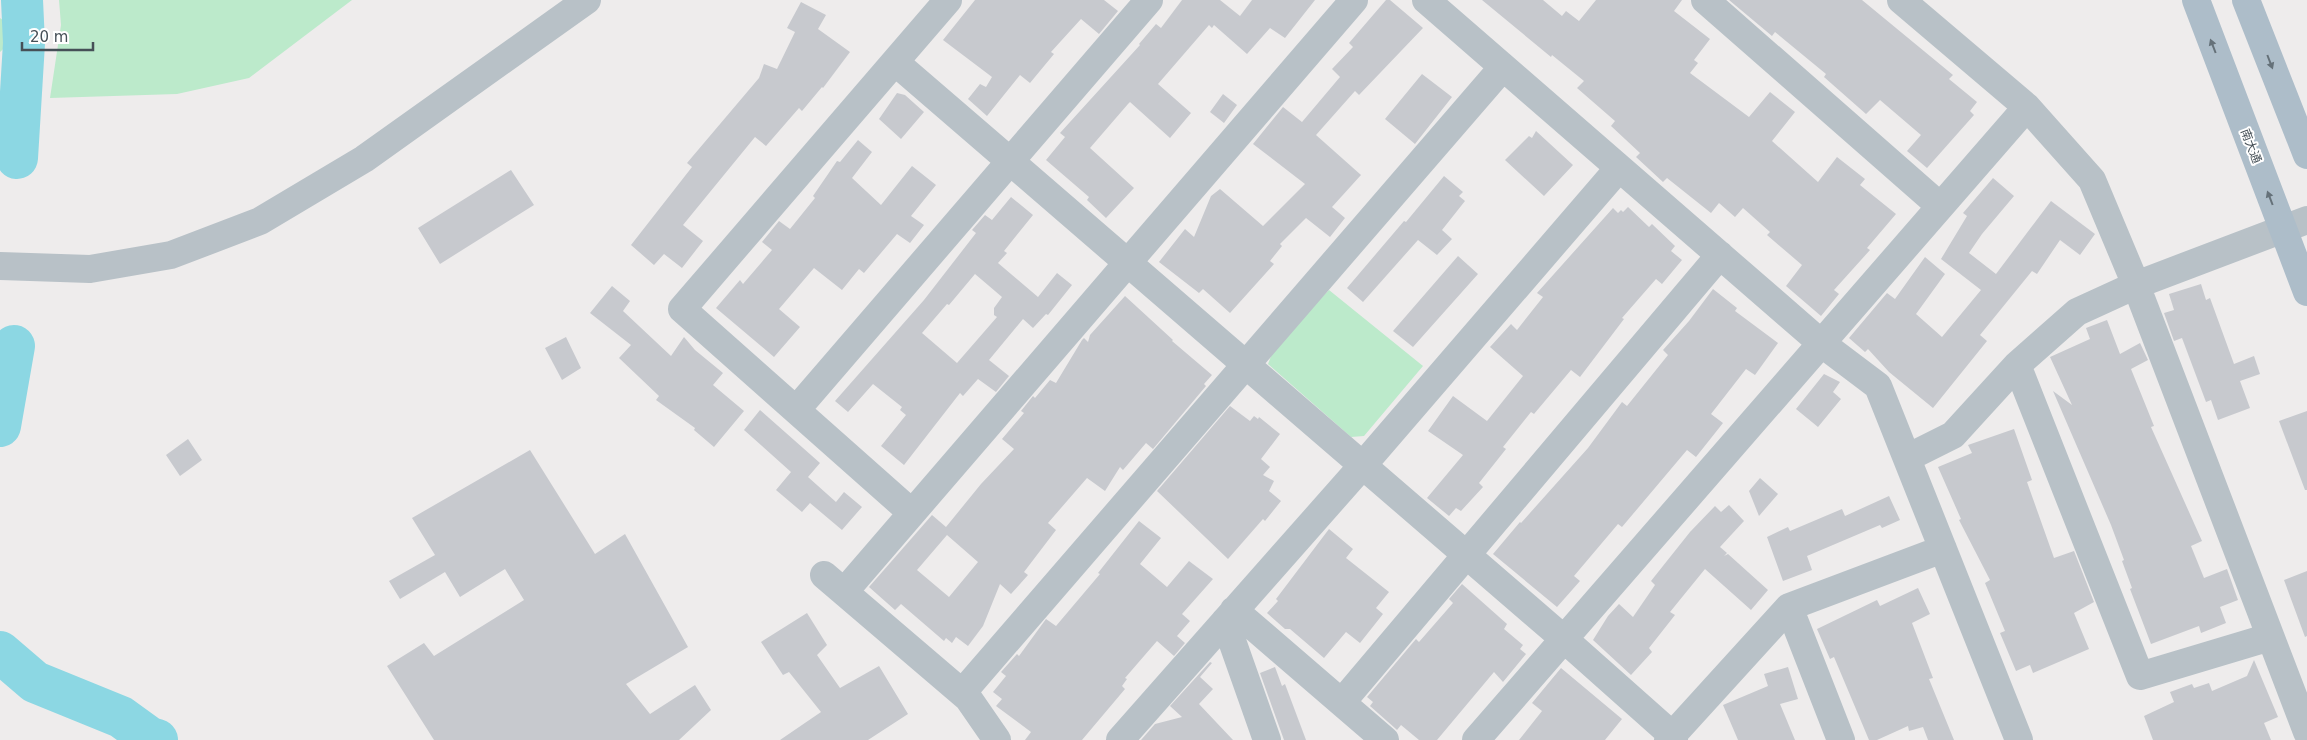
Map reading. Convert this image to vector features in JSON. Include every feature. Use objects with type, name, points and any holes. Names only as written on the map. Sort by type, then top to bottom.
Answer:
[{"type":"main road","name":"南大通","points":[[2196,0],[2307,292]]},
{"type":"main road","points":[[2246,0],[2307,155]]},
{"type":"street","points":[[0,266],[90,269],[171,255],[260,221],[364,159],[587,0]]},
{"type":"street","points":[[912,513],[682,310],[948,0]]},
{"type":"street","points":[[796,410],[1149,0]]},
{"type":"street","points":[[997,740],[968,698],[834,583],[912,513],[1354,0]]},
{"type":"street","points":[[1426,0],[1821,343],[1878,386],[2019,740]]},
{"type":"street","points":[[1704,0],[1940,206]]},
{"type":"street","points":[[1901,0],[2028,107],[2092,180],[2136,285],[2307,732]]},
{"type":"street","points":[[895,62],[1011,160],[1564,639],[1672,738],[1789,607],[1943,549]]},
{"type":"street","points":[[962,693],[1503,67]]},
{"type":"street","points":[[1476,740],[2028,107]]},
{"type":"street","points":[[1120,740],[1620,168]]},
{"type":"street","points":[[1907,458],[1953,435],[2017,364],[2077,312],[2136,285],[2307,220]]},
{"type":"street","points":[[1342,702],[1720,255]]},
{"type":"street","points":[[2017,364],[2140,676],[2270,637]]},
{"type":"street","points":[[1789,607],[1842,740]]},
{"type":"street","points":[[1230,616],[1342,702],[1385,740]]},
{"type":"street","points":[[1230,616],[1267,740]]},
{"type":"green space","points":[[59,0],[352,0],[249,78],[177,94],[50,98],[61,25]]},
{"type":"green space","points":[[0,18],[9,25],[14,39],[0,52]]},
{"type":"green space","points":[[1329,290],[1423,366],[1364,436],[1351,437],[1268,364],[1275,346]]},
{"type":"building","points":[[975,0],[1104,0],[1118,11],[1099,34],[1081,19],[1051,52],[1054,54],[1030,83],[1020,75],[987,116],[968,99],[980,84],[986,87],[992,77],[943,40]]},
{"type":"building","points":[[1182,0],[1220,0],[1240,16],[1252,0],[1315,0],[1285,38],[1270,28],[1247,54],[1214,25],[1212,28],[1209,25],[1158,84],[1191,113],[1170,138],[1130,102],[1128,104],[1090,148],[1134,188],[1106,218],[1087,200],[1089,197],[1046,160],[1065,137],[1060,133],[1140,45],[1156,24],[1161,28]]},
{"type":"building","points":[[1386,0],[1390,0],[1423,28],[1359,95],[1355,91],[1316,135],[1361,175],[1332,207],[1345,218],[1330,237],[1306,218],[1280,244],[1282,246],[1270,261],[1274,264],[1230,313],[1203,289],[1199,293],[1159,262],[1185,229],[1194,237],[1211,196],[1220,189],[1263,226],[1305,184],[1253,144],[1283,107],[1302,122],[1340,77],[1332,69],[1353,47],[1349,43]]},
{"type":"building","points":[[1482,0],[1543,0],[1562,16],[1566,11],[1579,21],[1596,0],[1682,0],[1674,11],[1710,39],[1694,60],[1698,63],[1690,73],[1749,117],[1770,92],[1795,112],[1772,141],[1818,182],[1837,157],[1865,179],[1860,185],[1896,214],[1867,248],[1870,250],[1834,290],[1839,294],[1821,316],[1786,286],[1802,265],[1767,235],[1770,232],[1743,208],[1735,217],[1719,203],[1711,213],[1667,178],[1663,182],[1636,157],[1640,153],[1611,126],[1615,121],[1577,88],[1584,81],[1552,55],[1551,57]]},
{"type":"building","points":[[1729,0],[1862,0],[1953,75],[1949,79],[1977,102],[1970,111],[1974,115],[1927,168],[1907,151],[1921,135],[1880,100],[1866,114],[1824,77],[1826,74],[1775,32],[1772,36]]},
{"type":"building","points":[[801,2],[826,15],[818,29],[850,52],[823,88],[802,111],[799,108],[766,146],[755,137],[683,225],[703,241],[682,268],[664,254],[654,265],[631,245],[692,167],[687,163],[759,78],[764,64],[777,69],[795,32],[787,28]]},
{"type":"building","points":[[1422,74],[1452,97],[1415,144],[1385,119]]},
{"type":"building","points":[[897,93],[905,95],[924,112],[901,139],[879,119]]},
{"type":"building","points":[[1223,94],[1237,105],[1224,123],[1210,112]]},
{"type":"building","points":[[1536,131],[1573,165],[1544,196],[1505,160],[1529,136],[1532,138]]},
{"type":"building","points":[[858,140],[872,152],[852,178],[881,205],[912,166],[936,185],[911,216],[924,225],[910,243],[897,234],[864,273],[859,269],[842,290],[814,268],[779,309],[800,327],[774,357],[716,308],[740,280],[743,284],[772,250],[762,242],[779,221],[790,229],[815,198],[813,196],[837,161],[840,162]]},
{"type":"building","points":[[511,170],[534,205],[440,264],[418,228]]},
{"type":"building","points":[[1444,176],[1463,192],[1459,196],[1465,201],[1442,230],[1452,239],[1437,255],[1418,240],[1363,302],[1347,288]]},
{"type":"building","points":[[1993,178],[2014,196],[1982,234],[1969,253],[1996,274],[2051,201],[2095,234],[2080,255],[2060,240],[2037,274],[2032,271],[1980,335],[1987,341],[1933,408],[1889,372],[1868,349],[1865,352],[1849,338],[1887,293],[1895,299],[1925,257],[1945,274],[1916,314],[1942,337],[1981,290],[1941,259],[1967,216],[1963,213]]},
{"type":"building","points":[[1011,197],[1033,215],[1004,251],[1007,253],[998,263],[1038,297],[1057,273],[1072,285],[1048,315],[1046,314],[1033,328],[1023,319],[989,360],[1009,376],[996,392],[978,379],[963,396],[960,393],[904,465],[881,446],[906,415],[900,410],[902,407],[873,384],[848,412],[835,401],[924,300],[976,233],[972,230],[985,215],[992,220]],"holes":[[[975,274],[1002,297],[994,308],[994,315],[997,317],[957,363],[922,333]]]},
{"type":"building","points":[[1628,207],[1649,227],[1652,224],[1675,246],[1671,251],[1682,260],[1662,284],[1656,279],[1622,318],[1624,319],[1580,377],[1571,370],[1534,414],[1531,412],[1503,447],[1506,449],[1479,483],[1483,487],[1461,511],[1456,508],[1449,516],[1427,498],[1463,455],[1428,431],[1453,396],[1487,421],[1523,376],[1490,347],[1511,324],[1517,330],[1543,297],[1537,293],[1613,208],[1618,213],[1621,210],[1623,212]]},
{"type":"building","points":[[1458,256],[1478,274],[1413,347],[1393,331]]},
{"type":"building","points":[[2201,284],[2206,300],[2210,298],[2234,364],[2254,356],[2260,374],[2240,381],[2250,408],[2218,420],[2211,400],[2206,402],[2182,338],[2174,341],[2164,313],[2174,310],[2169,294]]},
{"type":"building","points":[[612,286],[630,301],[623,311],[671,356],[684,337],[695,350],[723,373],[713,385],[744,411],[714,447],[694,430],[695,428],[656,400],[659,396],[619,358],[631,345],[590,313]]},
{"type":"building","points":[[1713,289],[1737,308],[1735,311],[1778,343],[1755,375],[1746,369],[1711,414],[1723,423],[1696,457],[1687,450],[1622,527],[1618,524],[1574,576],[1580,581],[1557,607],[1493,554],[1588,448],[1622,402],[1627,406],[1668,355],[1663,350],[1689,321]]},
{"type":"building","points":[[1125,296],[1172,341],[1212,375],[1204,384],[1206,386],[1153,449],[1146,443],[1123,470],[1120,467],[1105,491],[1087,478],[1048,523],[1056,530],[1024,572],[1028,575],[1011,594],[1000,584],[983,626],[968,646],[956,637],[952,643],[946,638],[944,641],[901,604],[895,610],[869,587],[932,515],[946,527],[981,484],[1014,449],[1002,439],[1024,413],[1021,411],[1050,380],[1056,383],[1082,340],[1084,338],[1088,342],[1090,335]],"holes":[[[947,535],[978,562],[949,597],[917,570]]]},
{"type":"building","points":[[2107,320],[2120,354],[2140,343],[2148,360],[2131,369],[2154,426],[2151,427],[2202,541],[2191,546],[2204,578],[2227,569],[2238,600],[2220,607],[2226,623],[2201,633],[2199,626],[2151,644],[2130,589],[2132,588],[2122,561],[2124,560],[2111,525],[2053,391],[2072,405],[2050,357],[2090,339],[2086,328]]},
{"type":"building","points":[[566,337],[581,368],[562,380],[545,348]]},
{"type":"building","points":[[1824,374],[1840,382],[1833,392],[1841,399],[1818,427],[1796,409]]},
{"type":"building","points":[[1230,406],[1250,421],[1254,416],[1258,419],[1259,417],[1280,434],[1261,459],[1270,467],[1263,475],[1274,481],[1269,491],[1281,501],[1265,521],[1263,519],[1228,559],[1157,491]]},
{"type":"building","points":[[760,410],[820,463],[808,477],[836,502],[844,492],[862,507],[842,530],[810,503],[802,512],[776,490],[791,472],[744,430]]},
{"type":"building","points":[[2307,411],[2307,490],[2305,490],[2279,421]]},
{"type":"building","points":[[2014,429],[2032,480],[2027,482],[2054,558],[2074,551],[2094,602],[2074,613],[2089,649],[2033,673],[2030,665],[2016,671],[2000,633],[2005,631],[1985,583],[1990,580],[1959,520],[1961,519],[1938,467],[1972,453],[1968,445]]},
{"type":"building","points":[[188,439],[202,460],[180,476],[166,455]]},
{"type":"building","points":[[530,450],[595,554],[625,534],[688,647],[626,684],[650,714],[695,685],[711,710],[679,740],[434,740],[387,666],[424,643],[434,656],[524,600],[505,569],[460,597],[445,572],[400,599],[389,581],[435,555],[412,518]]},
{"type":"building","points":[[1760,478],[1778,494],[1759,516],[1749,491]]},
{"type":"building","points":[[1889,496],[1900,520],[1882,528],[1880,525],[1807,556],[1812,570],[1783,581],[1767,537],[1788,527],[1790,531],[1842,509],[1845,516]]},
{"type":"building","points":[[1729,505],[1744,521],[1720,547],[1727,553],[1724,556],[1728,554],[1768,590],[1751,610],[1705,569],[1670,612],[1675,615],[1649,648],[1652,652],[1631,675],[1593,640],[1608,616],[1619,604],[1633,617],[1655,585],[1651,581],[1690,532],[1715,506],[1721,512]]},
{"type":"building","points":[[1139,521],[1161,538],[1140,564],[1167,587],[1189,561],[1213,579],[1182,614],[1190,621],[1177,636],[1185,643],[1174,656],[1157,641],[1125,678],[1127,679],[1122,686],[1125,689],[1082,740],[1025,740],[1031,732],[996,706],[1002,699],[993,692],[1006,676],[1001,672],[1017,654],[1019,656],[1046,619],[1056,626],[1100,574],[1098,573]]},
{"type":"building","points":[[1329,529],[1353,549],[1346,558],[1389,592],[1376,608],[1383,614],[1360,643],[1346,632],[1324,658],[1290,629],[1285,629],[1267,613],[1278,601],[1276,599]]},
{"type":"building","points":[[2307,571],[2307,636],[2305,637],[2284,580]]},
{"type":"building","points":[[1462,584],[1507,624],[1504,629],[1523,645],[1520,649],[1526,654],[1503,682],[1494,672],[1437,740],[1419,740],[1401,725],[1397,730],[1370,706],[1373,702],[1367,697],[1416,639],[1419,642],[1453,603],[1449,599]]},
{"type":"building","points":[[1918,588],[1930,614],[1912,623],[1933,678],[1929,679],[1954,740],[1928,740],[1923,727],[1909,731],[1908,726],[1877,740],[1869,740],[1834,657],[1830,659],[1817,629],[1877,600],[1880,606]]},
{"type":"building","points":[[807,613],[827,645],[817,655],[840,688],[879,666],[908,714],[868,740],[780,740],[821,712],[789,672],[783,675],[761,642]]},
{"type":"building","points":[[2254,660],[2278,717],[2264,723],[2271,740],[2153,740],[2144,716],[2174,702],[2170,692],[2192,684],[2194,688],[2209,683],[2212,691],[2247,676]]},
{"type":"building","points":[[1210,662],[1212,663],[1200,677],[1213,689],[1199,704],[1233,740],[1141,740],[1155,724],[1182,717],[1170,706]]},
{"type":"building","points":[[1275,667],[1282,686],[1285,684],[1306,740],[1284,740],[1260,673]]},
{"type":"building","points":[[1788,667],[1798,699],[1780,704],[1795,740],[1738,740],[1723,705],[1768,686],[1764,674]]},
{"type":"building","points":[[1561,668],[1622,719],[1605,740],[1519,740],[1542,711],[1532,703]]},
{"type":"waterway","points":[[17,158],[24,43],[22,0]]},
{"type":"waterway","points":[[0,426],[14,346]]},
{"type":"waterway","points":[[0,652],[35,682],[121,717],[150,738],[157,740]]}]
